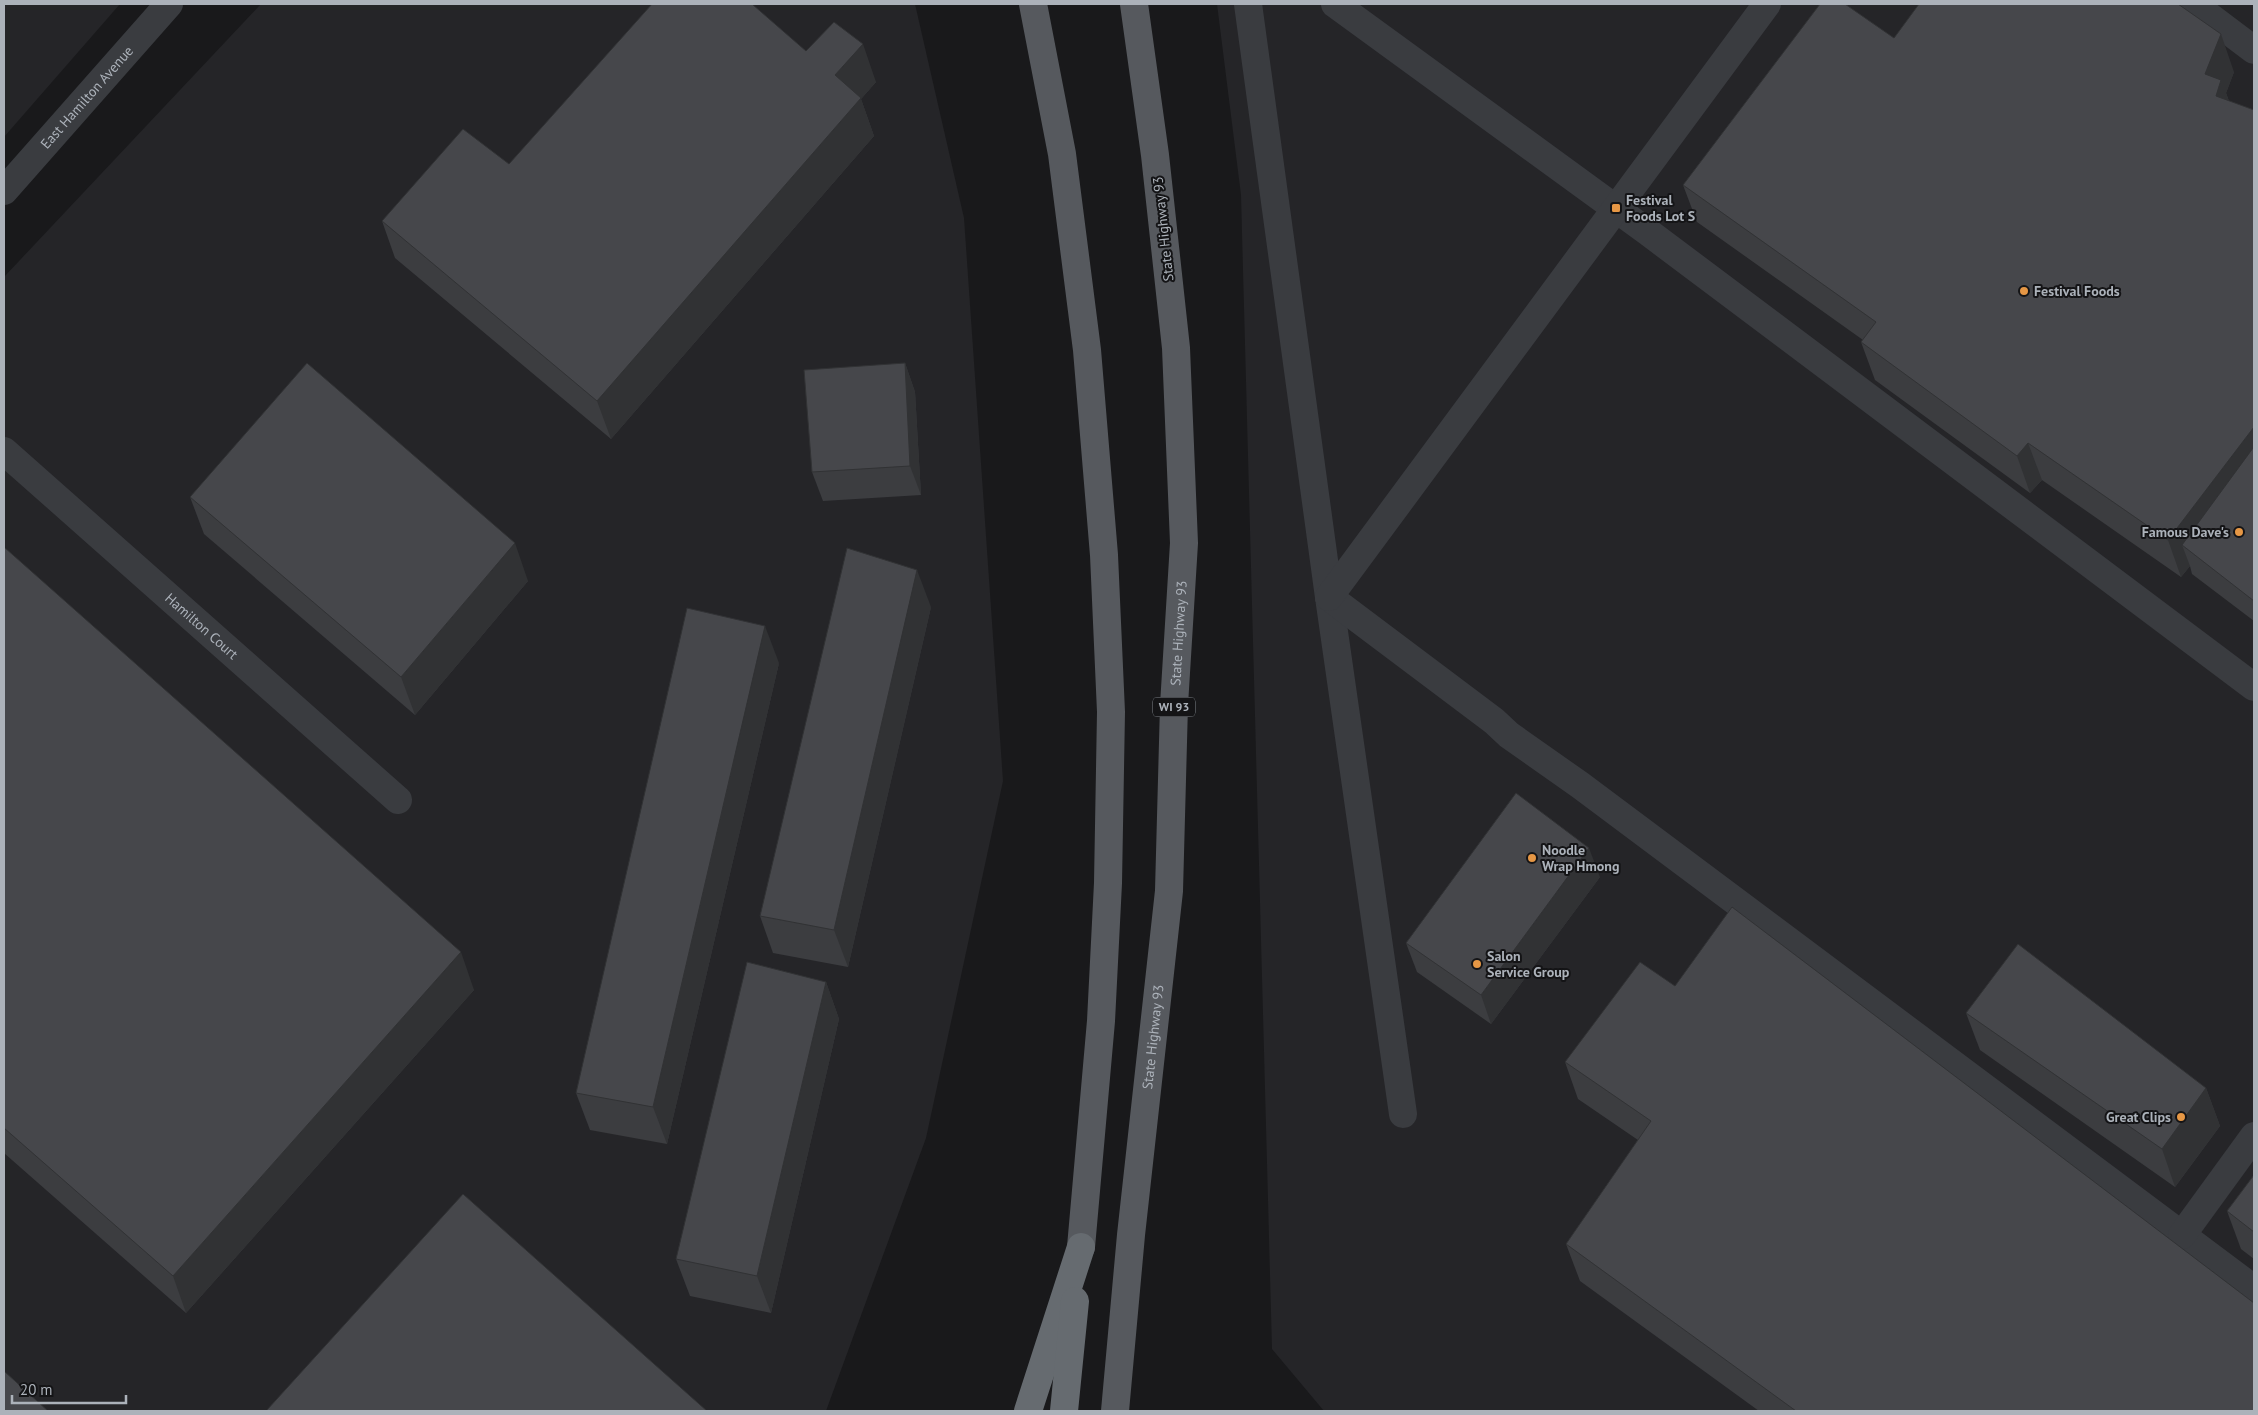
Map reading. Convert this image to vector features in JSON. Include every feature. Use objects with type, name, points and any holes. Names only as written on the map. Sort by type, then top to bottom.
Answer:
[{"type":"highway","points":[[1028,1411],[1081,1247]]},
{"type":"highway","points":[[1064,1411],[1081,1247]]},
{"type":"main road","points":[[1033,4],[1062,154],[1087,350],[1104,555],[1111,712],[1108,883],[1101,1011],[1081,1247]]},
{"type":"main road","name":"State Highway 93","points":[[1115,1411],[1132,1225],[1169,891],[1174,704],[1184,543],[1176,348],[1155,155],[1134,4]]},
{"type":"street","name":"East Hamilton Avenue","points":[[4,190],[169,4]]},
{"type":"street","points":[[1248,4],[1328,597],[1404,1114]]},
{"type":"street","points":[[1335,4],[1616,208],[2254,687]]},
{"type":"street","points":[[1328,597],[1767,4]]},
{"type":"street","points":[[2192,4],[2254,50]]},
{"type":"street","name":"Hamilton Court","points":[[4,451],[398,800]]},
{"type":"street","points":[[1328,597],[1494,721],[1509,735],[1588,791],[2254,1289]]},
{"type":"street","points":[[2182,1235],[2254,1136]]},
{"type":"shaded area","points":[[4,4],[120,4],[4,137]]},
{"type":"shaded area","points":[[261,4],[915,4],[964,218],[1003,781],[926,1138],[826,1411],[4,1411],[4,277]]},
{"type":"shaded area","points":[[1217,4],[2254,4],[2254,1411],[1324,1411],[1272,1349],[1241,195]]},
{"type":"building","points":[[652,4],[752,4],[806,51],[834,22],[863,44],[835,75],[861,98],[597,401],[382,221],[463,129],[509,164]]},
{"type":"building","name":"Festival Foods","points":[[1820,4],[1845,4],[1894,38],[1919,4],[2178,4],[2221,34],[2205,74],[2221,80],[2216,96],[2254,110],[2254,427],[2168,540],[2028,443],[2017,456],[1861,342],[1876,322],[1683,185]]},
{"type":"building","points":[[307,363],[515,543],[401,677],[190,497]]},
{"type":"building","points":[[905,363],[910,466],[812,472],[804,370]]},
{"type":"building","points":[[2254,448],[2254,601],[2182,545]]},
{"type":"building","points":[[4,547],[461,952],[173,1276],[4,1128]]},
{"type":"building","points":[[847,548],[917,570],[834,930],[760,916]]},
{"type":"building","points":[[687,608],[765,626],[653,1107],[576,1093]]},
{"type":"building","points":[[1516,793],[1589,848],[1481,995],[1406,943]]},
{"type":"building","points":[[1732,907],[2254,1303],[2254,1411],[1796,1411],[1566,1244],[1651,1121],[1565,1062],[1640,962],[1675,986]]},
{"type":"building","points":[[2018,944],[2206,1088],[2162,1149],[1966,1013]]},
{"type":"building","points":[[747,962],[826,982],[757,1276],[676,1259]]},
{"type":"building","points":[[2254,1175],[2254,1232],[2227,1211]]},
{"type":"building","points":[[463,1194],[707,1411],[266,1411]]},
{"type":"building","points":[[4,1371],[48,1411],[4,1411]]},
{"type":"place","name":"Festival Foods Lot S","points":[[1616,208]]},
{"type":"place","name":"Festival Foods","points":[[2024,291]]},
{"type":"place","name":"Famous Dave's","points":[[2239,532]]},
{"type":"place","name":"Noodle Wrap Hmong","points":[[1532,858]]},
{"type":"place","name":"Salon Service Group","points":[[1477,964]]},
{"type":"place","name":"Great Clips","points":[[2181,1117]]}]
